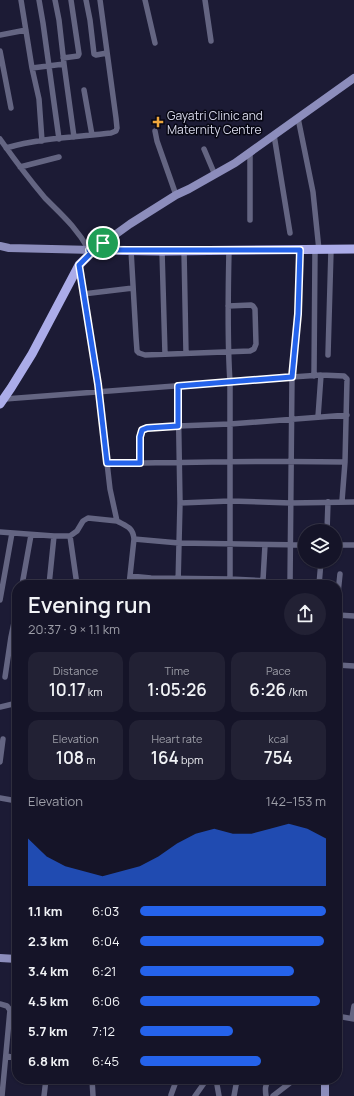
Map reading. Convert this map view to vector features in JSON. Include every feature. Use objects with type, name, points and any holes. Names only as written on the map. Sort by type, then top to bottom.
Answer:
[{"type":"main road","points":[[2,401],[38,343],[79,265],[91,250],[354,249]]},
{"type":"street","points":[[21,0],[32,68],[39,99],[42,141]]},
{"type":"street","points":[[39,0],[59,139]]},
{"type":"street","points":[[56,0],[74,137]]},
{"type":"street","points":[[32,68],[49,66],[78,56],[79,54],[71,0]]},
{"type":"street","points":[[86,0],[94,54],[107,53]]},
{"type":"street","points":[[6,148],[14,145],[114,132],[117,128],[100,0]]},
{"type":"street","points":[[145,0],[155,43]]},
{"type":"street","points":[[206,0],[211,41]]},
{"type":"street","points":[[0,34],[26,30]]},
{"type":"street","points":[[0,50],[11,108]]},
{"type":"street","points":[[0,246],[9,248],[91,250],[176,195],[235,163],[354,78]]},
{"type":"street","points":[[84,90],[92,135]]},
{"type":"street","points":[[298,118],[313,192],[317,250],[314,376]]},
{"type":"street","points":[[155,131],[157,141],[176,195]]},
{"type":"street","points":[[274,136],[290,233]]},
{"type":"street","points":[[0,139],[20,167],[45,197],[74,227],[91,250]]},
{"type":"street","points":[[204,149],[215,175]]},
{"type":"street","points":[[250,153],[250,220]]},
{"type":"street","points":[[20,167],[59,157]]},
{"type":"street","points":[[131,250],[137,351],[139,353],[165,354],[228,352],[250,351],[254,349],[256,344],[254,306],[228,306]]},
{"type":"street","points":[[162,250],[165,354]]},
{"type":"street","points":[[184,250],[186,353]]},
{"type":"street","points":[[229,250],[228,352],[231,461],[230,580]]},
{"type":"street","points":[[290,580],[292,377],[298,314],[300,250]]},
{"type":"street","points":[[328,355],[331,250]]},
{"type":"street","points":[[79,265],[99,392],[110,489],[117,521]]},
{"type":"street","points":[[83,294],[133,288]]},
{"type":"street","points":[[318,417],[322,375]]},
{"type":"street","points":[[2,401],[292,377],[341,375],[347,379],[347,415],[342,501]]},
{"type":"street","points":[[178,386],[180,463],[178,578]]},
{"type":"street","points":[[140,463],[140,437],[142,430],[147,428],[230,424],[347,415]]},
{"type":"street","points":[[107,463],[231,461],[345,462]]},
{"type":"street","points":[[327,524],[328,502]]},
{"type":"street","points":[[180,503],[354,502]]},
{"type":"street","points":[[0,532],[70,536],[78,531],[83,521],[88,518],[117,521],[132,531],[134,539],[130,580]]},
{"type":"street","points":[[0,600],[12,533]]},
{"type":"street","points":[[23,580],[32,535]]},
{"type":"street","points":[[50,580],[54,536]]},
{"type":"street","points":[[70,536],[76,580]]},
{"type":"street","points":[[134,539],[179,543],[298,545]]},
{"type":"street","points":[[263,580],[265,545]]},
{"type":"street","points":[[342,545],[354,545]]},
{"type":"street","points":[[319,580],[320,568]]},
{"type":"street","points":[[339,580],[340,574]]},
{"type":"street","points":[[130,576],[204,580]]},
{"type":"street","points":[[342,615],[354,616]]},
{"type":"street","points":[[5,677],[12,632]]},
{"type":"street","points":[[342,665],[354,666]]},
{"type":"street","points":[[0,707],[12,704]]},
{"type":"street","points":[[0,762],[3,739]]},
{"type":"street","points":[[0,798],[12,800]]},
{"type":"street","points":[[0,958],[12,959]]},
{"type":"street","points":[[0,1004],[7,1006],[10,1010],[2,1096]]},
{"type":"street","points":[[342,1017],[353,1018],[354,1006]]},
{"type":"street","points":[[6,1056],[12,1057]]},
{"type":"street","points":[[44,1096],[45,1084]]},
{"type":"street","points":[[92,1084],[93,1096]]},
{"type":"street","points":[[171,1095],[175,1084]]},
{"type":"street","points":[[195,1096],[203,1084]]},
{"type":"street","points":[[217,1084],[219,1096]]},
{"type":"street","points":[[234,1096],[237,1084]]},
{"type":"street","points":[[266,1096],[265,1088],[267,1084]]},
{"type":"street","points":[[274,1096],[289,1084]]},
{"type":"street","points":[[325,1084],[325,1096]]},
{"type":"place","name":"Gayatri Clinic and Maternity Centre","points":[[158,122]]},
{"type":"route","points":[[103,243],[94,245],[89,250],[94,250],[162,250],[300,250],[298,314],[292,377],[178,386],[178,426],[147,428],[142,430],[140,434],[140,463],[107,463],[98,384],[79,265],[85,258],[94,250],[103,243]]}]
